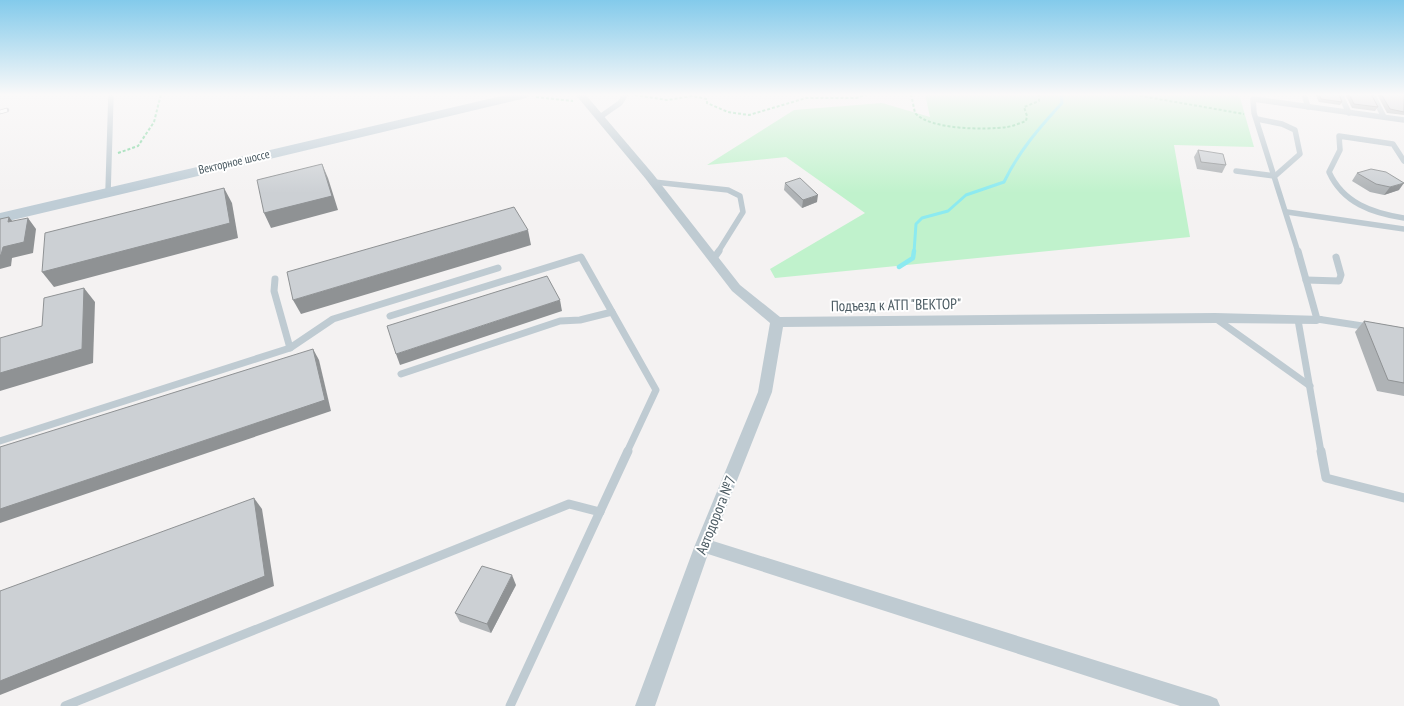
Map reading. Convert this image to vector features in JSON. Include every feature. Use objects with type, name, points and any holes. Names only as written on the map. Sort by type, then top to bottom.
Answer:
[{"type":"main road","name":"Векторное шоссе","points":[[0,218],[385,127]]},
{"type":"street","points":[[608,127],[654,182],[736,288],[777,322]]},
{"type":"street","name":"Подъезд к АТП \"ВЕКТОР\"","points":[[777,322],[1215,318],[1316,319]]},
{"type":"street","name":"Автодорога №7","points":[[645,706],[704,545],[765,392],[777,322]]},
{"type":"street","points":[[704,545],[1210,706]]},
{"type":"lane","points":[[108,192],[110,127]]},
{"type":"lane","points":[[1260,127],[1287,212],[1316,319],[1379,328]]},
{"type":"lane","points":[[1236,171],[1275,176],[1300,154],[1295,130],[1288,127]]},
{"type":"lane","points":[[1404,161],[1393,144],[1339,136],[1340,150],[1328,172],[1333,185],[1349,200],[1367,210],[1383,215],[1404,218]]},
{"type":"lane","points":[[654,182],[728,190],[740,196],[743,203],[743,212],[714,258]]},
{"type":"lane","points":[[1287,212],[1338,218],[1404,230]]},
{"type":"lane","points":[[390,316],[581,257],[656,390],[510,706]]},
{"type":"lane","points":[[1306,280],[1339,281],[1341,275],[1336,257]]},
{"type":"lane","points":[[0,441],[290,348],[333,319],[498,268]]},
{"type":"lane","points":[[275,279],[274,291],[290,348]]},
{"type":"lane","points":[[401,374],[560,321],[580,320],[612,312]]},
{"type":"lane","points":[[1215,318],[1310,386]]},
{"type":"lane","points":[[1298,320],[1326,478],[1404,498]]},
{"type":"lane","points":[[65,706],[569,504],[600,512]]},
{"type":"path","points":[[110,155],[138,146],[151,127]]},
{"type":"path","points":[[964,127],[1010,127]]},
{"type":"green space","points":[[767,127],[1248,127],[1254,147],[1174,145],[1190,237],[775,278],[770,269],[865,213],[786,157],[707,165]]},
{"type":"building","points":[[1198,150],[1223,154],[1226,165],[1201,162]]},
{"type":"building","points":[[322,164],[332,196],[264,213],[257,180]]},
{"type":"building","points":[[1371,169],[1386,172],[1404,183],[1390,187],[1376,184],[1357,173]]},
{"type":"building","points":[[800,178],[818,195],[803,200],[785,183]]},
{"type":"building","points":[[224,188],[230,223],[42,272],[45,233]]},
{"type":"building","points":[[514,207],[528,230],[293,300],[287,272]]},
{"type":"building","points":[[9,217],[8,222],[28,218],[24,242],[3,247],[0,255],[0,219]]},
{"type":"building","points":[[547,276],[560,300],[396,354],[387,326]]},
{"type":"building","points":[[84,288],[82,349],[0,373],[0,338],[42,326],[44,298]]},
{"type":"building","points":[[1364,321],[1404,328],[1404,383],[1388,380]]},
{"type":"building","points":[[313,349],[325,400],[0,509],[0,447]]},
{"type":"building","points":[[254,498],[265,576],[0,681],[0,591]]},
{"type":"building","points":[[482,566],[512,575],[487,624],[455,613]]},
{"type":"waterway","points":[[914,252],[916,224],[922,218],[948,211],[966,195],[1004,182],[1016,160],[1041,127]]},
{"type":"waterway","points":[[899,267],[913,258],[914,251]]}]
